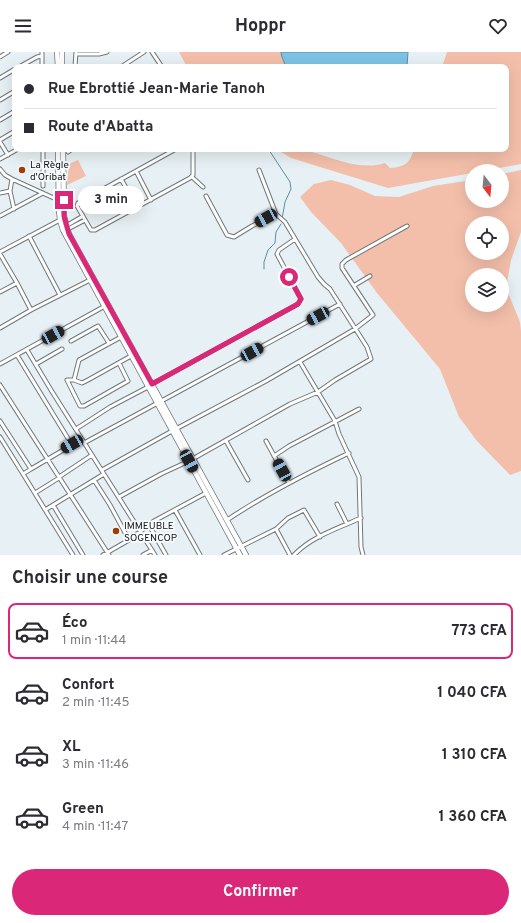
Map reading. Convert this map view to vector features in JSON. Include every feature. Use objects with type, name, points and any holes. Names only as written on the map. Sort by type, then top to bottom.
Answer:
[{"type":"street","points":[[0,57],[8,52]]},
{"type":"street","points":[[42,52],[42,64]]},
{"type":"street","points":[[57,52],[58,64]]},
{"type":"street","points":[[62,52],[62,64]]},
{"type":"street","points":[[75,64],[76,53],[99,54],[107,52]]},
{"type":"street","points":[[126,64],[144,52]]},
{"type":"street","points":[[152,52],[160,64]]},
{"type":"street","points":[[24,64],[42,56]]},
{"type":"street","points":[[0,78],[12,71]]},
{"type":"street","points":[[0,100],[12,93]]},
{"type":"street","points":[[0,120],[12,113]]},
{"type":"street","points":[[8,155],[0,141],[12,133]]},
{"type":"street","points":[[0,159],[13,152]]},
{"type":"street","points":[[43,152],[43,186]]},
{"type":"street","points":[[58,152],[61,200],[67,227],[159,403],[246,555]]},
{"type":"street","points":[[65,152],[60,220],[70,244],[90,280],[107,306],[121,338],[131,356],[150,386]]},
{"type":"street","points":[[171,152],[78,203],[77,206],[91,230],[93,231],[151,200],[192,176]]},
{"type":"street","points":[[194,152],[192,176],[203,187]]},
{"type":"street","points":[[0,169],[5,176]]},
{"type":"street","points":[[119,497],[226,441],[290,404],[318,392],[335,380],[371,359],[367,347],[340,304],[330,289],[318,277],[285,222],[276,214],[259,170]]},
{"type":"street","points":[[136,171],[151,200]]},
{"type":"street","points":[[0,176],[5,176],[61,200]]},
{"type":"street","points":[[12,179],[10,191],[14,208]]},
{"type":"street","points":[[121,179],[137,207]]},
{"type":"street","points":[[0,192],[10,191]]},
{"type":"street","points":[[0,216],[43,193]]},
{"type":"street","points":[[206,196],[227,235],[232,237],[276,214]]},
{"type":"street","points":[[67,227],[84,218]]},
{"type":"street","points":[[31,310],[0,253],[60,220]]},
{"type":"street","points":[[46,510],[94,480],[103,472],[174,430],[300,362],[355,329],[373,315],[355,285],[342,268],[342,264],[346,260],[407,226]]},
{"type":"street","points":[[29,236],[60,295]]},
{"type":"street","points":[[76,429],[110,407],[298,304],[301,299],[277,254],[279,250],[295,239]]},
{"type":"street","points":[[355,285],[370,276]]},
{"type":"street","points":[[0,328],[31,310],[90,280]]},
{"type":"street","points":[[0,292],[17,283]]},
{"type":"street","points":[[84,443],[340,304]]},
{"type":"street","points":[[0,364],[107,306]]},
{"type":"street","points":[[71,341],[98,326],[109,343]]},
{"type":"street","points":[[74,380],[80,360],[109,343],[121,338]]},
{"type":"street","points":[[27,350],[155,555]]},
{"type":"street","points":[[36,364],[62,350]]},
{"type":"street","points":[[17,356],[72,444]]},
{"type":"street","points":[[119,363],[128,381],[84,406],[80,406],[67,382],[68,379],[85,382],[131,356]]},
{"type":"street","points":[[300,362],[335,421],[339,434],[359,477],[361,547],[363,555]]},
{"type":"street","points":[[0,387],[108,554]]},
{"type":"street","points":[[274,456],[289,446],[359,409]]},
{"type":"street","points":[[0,421],[31,469]]},
{"type":"street","points":[[0,437],[73,555]]},
{"type":"street","points":[[23,474],[82,439]]},
{"type":"street","points":[[226,441],[248,480]]},
{"type":"street","points":[[266,441],[289,483]]},
{"type":"street","points":[[227,520],[289,483],[348,453]]},
{"type":"street","points":[[35,492],[92,455]]},
{"type":"street","points":[[191,460],[206,493],[240,555]]},
{"type":"street","points":[[94,480],[110,505],[129,540]]},
{"type":"street","points":[[103,555],[108,554],[149,525],[206,493]]},
{"type":"street","points":[[337,504],[347,524]]},
{"type":"street","points":[[52,505],[83,555]]},
{"type":"street","points":[[175,510],[200,555]]},
{"type":"street","points":[[224,555],[276,529],[288,518],[304,510],[320,537]]},
{"type":"street","points":[[294,555],[302,548],[320,537],[360,518]]},
{"type":"street","points":[[149,525],[166,555]]},
{"type":"street","points":[[276,529],[290,555]]},
{"type":"street","points":[[143,555],[152,550]]},
{"type":"shaded area","points":[[179,52],[281,52],[284,64],[185,64]]},
{"type":"shaded area","points":[[447,52],[521,52],[521,164],[509,166],[509,164],[465,164],[465,174],[388,188],[291,158],[281,152],[311,152],[353,164],[375,165],[385,163],[390,168],[400,167],[409,161],[413,152],[509,152],[509,64],[443,64]]},
{"type":"shaded area","points":[[78,160],[86,176],[67,185],[69,164]]},
{"type":"shaded area","points":[[521,170],[521,232],[511,260],[509,271],[509,268],[465,268],[465,312],[509,312],[509,295],[520,322],[521,471],[510,475],[477,441],[459,417],[440,369],[377,293],[341,243],[312,213],[300,197],[314,184],[331,180],[350,185],[375,196],[399,197],[433,186],[465,181],[465,208],[509,208],[509,173]]},
{"type":"water","points":[[281,52],[408,52],[407,64],[284,64]]},
{"type":"waterway","points":[[270,152],[290,182],[291,189],[285,202],[282,219]]},
{"type":"waterway","points":[[264,269],[264,262],[268,250],[275,243],[276,232],[281,224]]},
{"type":"place","name":"La Règle d'Oribat","points":[[22,170]]},
{"type":"place","name":"IMMEUBLE SOGENCOP","points":[[116,531]]},
{"type":"route","points":[[64,200],[64,216],[69,234],[152,384],[298,304],[301,299],[289,277]]}]
